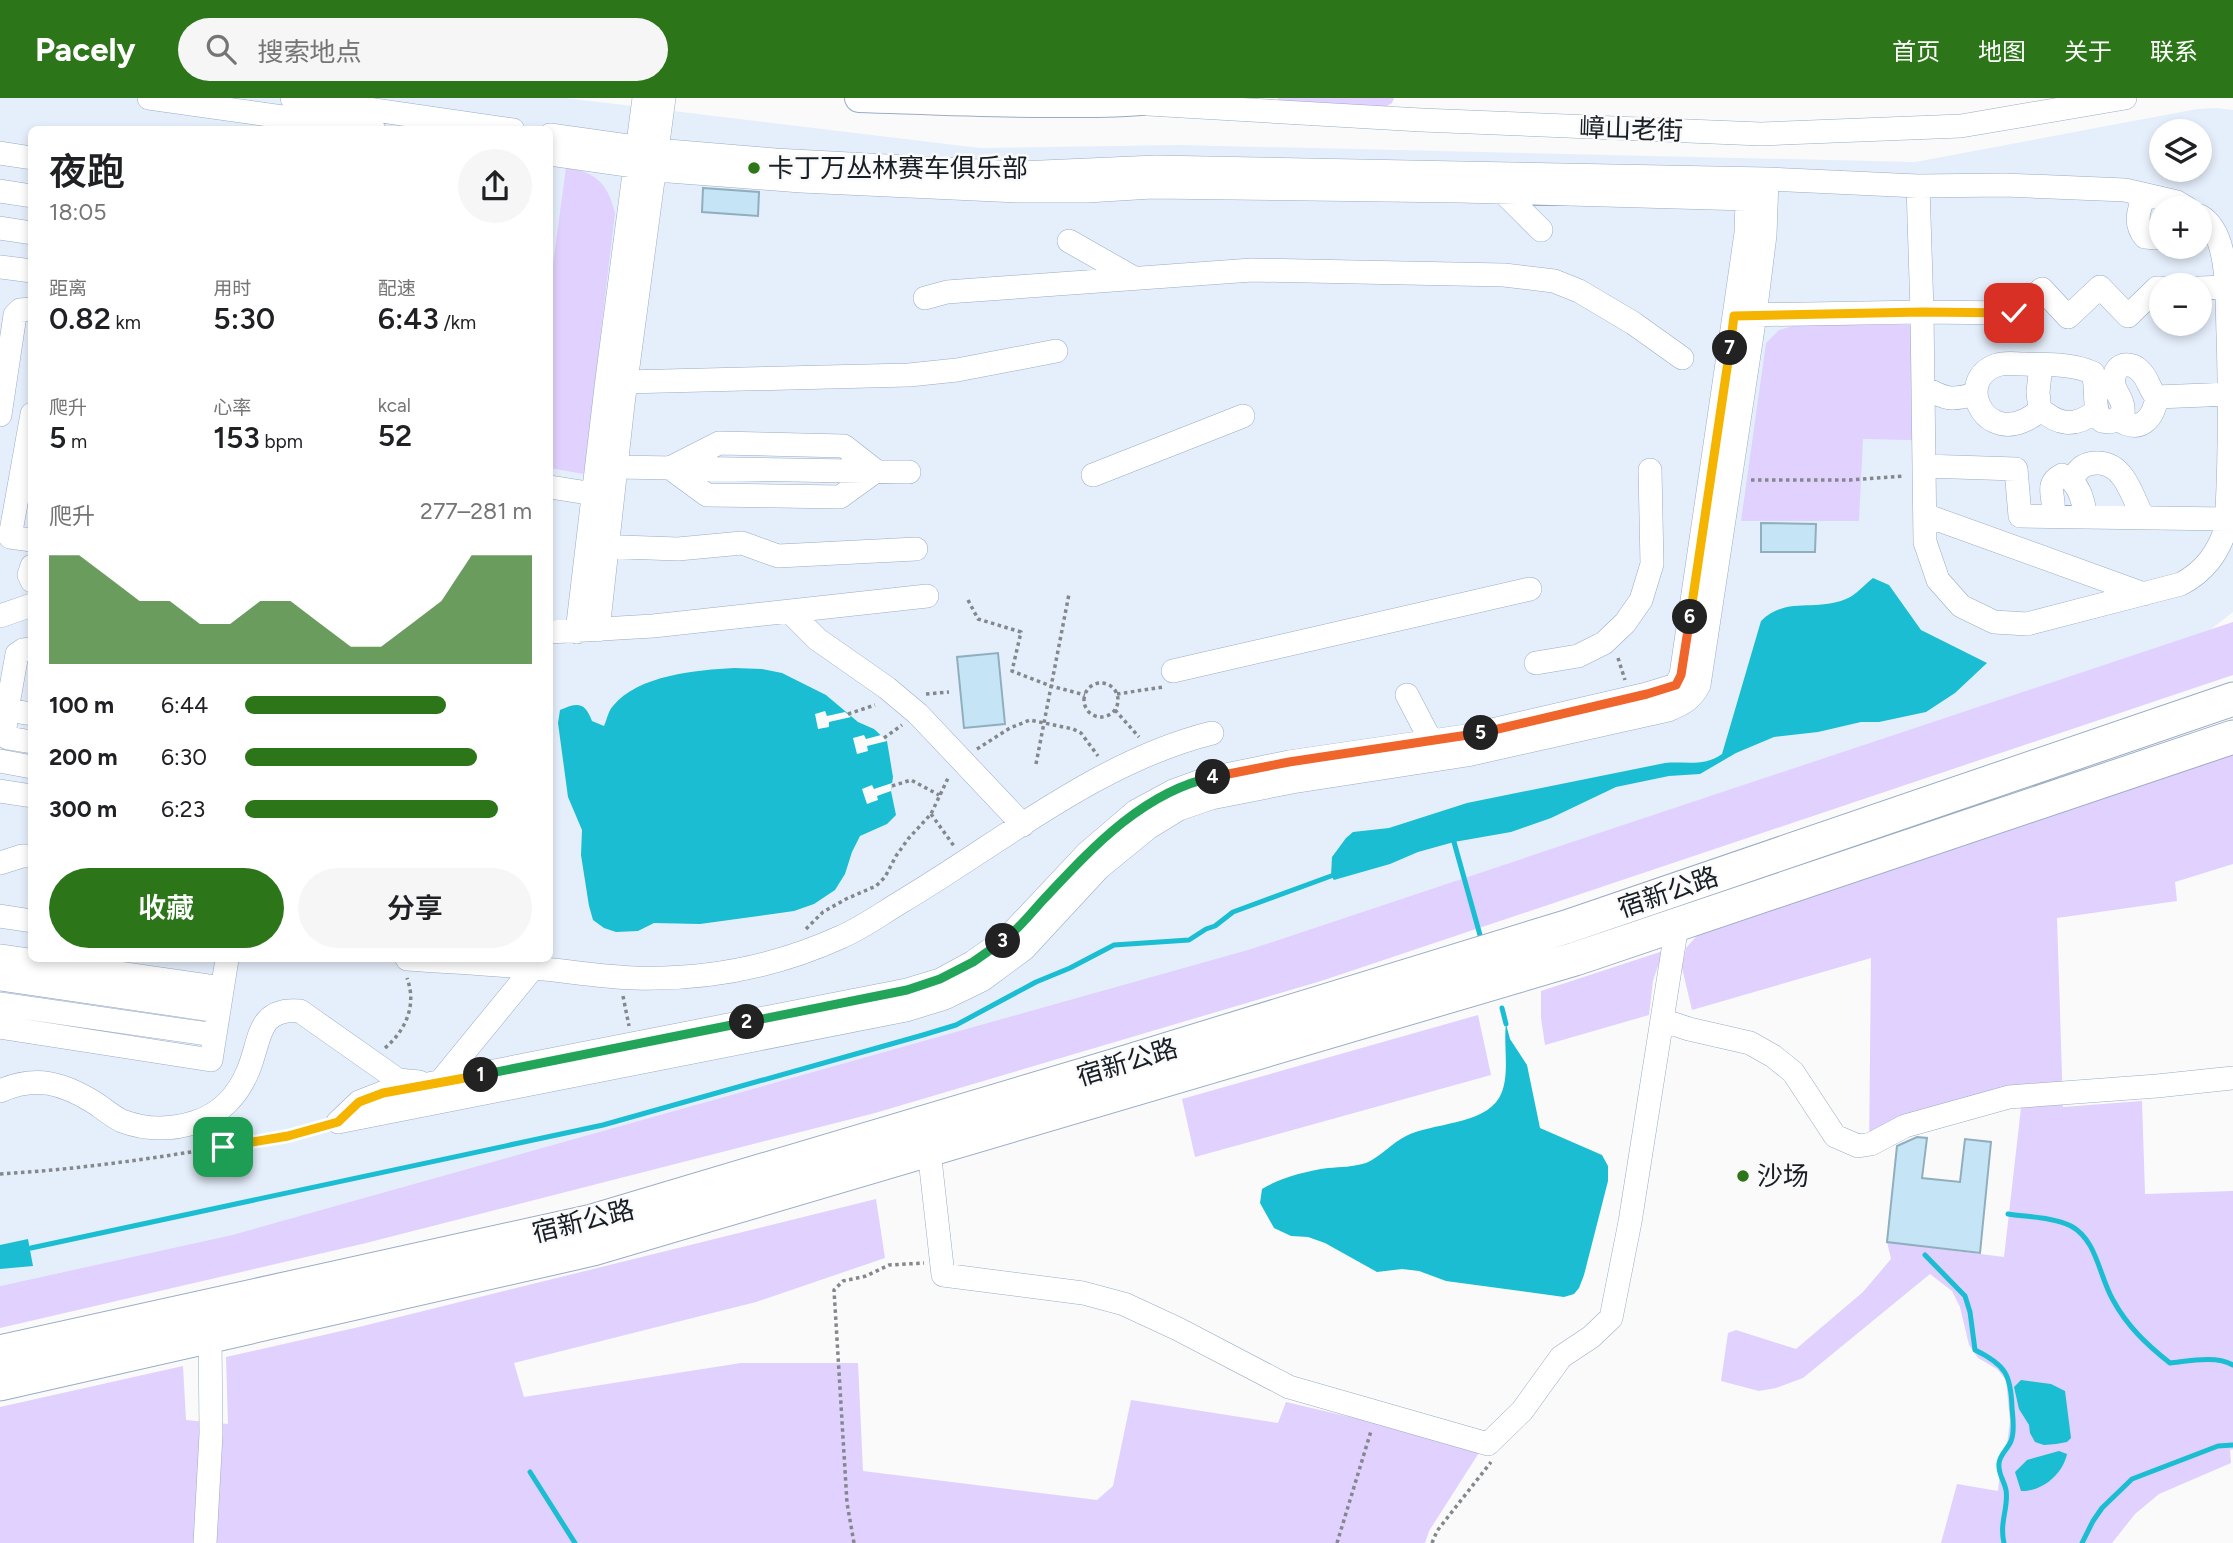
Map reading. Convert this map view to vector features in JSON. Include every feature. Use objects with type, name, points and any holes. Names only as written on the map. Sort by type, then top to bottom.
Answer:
[{"type":"highway","name":"宿新公路","points":[[0,1352],[592,1221],[1566,927],[2233,699]]},
{"type":"highway","name":"宿新公路","points":[[0,1384],[593,1249],[1575,960],[2233,737]]},
{"type":"main road","points":[[859,98],[989,103],[1135,103],[1169,98]]},
{"type":"street","points":[[149,98],[350,121],[441,126]]},
{"type":"street","points":[[292,98],[350,121]]},
{"type":"street","points":[[643,98],[646,158]]},
{"type":"street","points":[[588,631],[616,380],[646,158],[664,98]]},
{"type":"street","name":"嶂山老街","points":[[1135,103],[1418,109],[1761,134],[1961,126],[2121,98]]},
{"type":"street","points":[[0,1091],[13,1085],[40,1082],[61,1085],[79,1093],[121,1120],[153,1129],[175,1127],[212,1116],[232,1098],[247,1073],[262,1028],[276,1012],[300,1011],[398,1080],[441,1092],[633,1045],[907,990],[940,979],[973,962],[1007,938],[1088,852],[1136,811],[1173,791],[1206,779],[1289,762],[1432,750],[1467,755],[1668,710],[1683,705],[1693,696],[1699,685],[1731,480],[1745,315],[1747,199],[1152,187],[1018,191],[801,181],[646,158],[553,136]]},
{"type":"street","points":[[0,153],[28,157]]},
{"type":"street","points":[[553,154],[801,162],[1019,173],[1156,167],[1767,179],[1918,186],[2005,185],[2125,190],[2150,196]]},
{"type":"street","points":[[338,1122],[359,1102],[383,1093],[441,1092],[906,1010],[945,998],[982,980],[1024,948],[1099,867],[1148,828],[1179,809],[1211,798],[1432,750],[1466,736],[1676,685],[1681,675],[1745,315],[1765,235],[1767,179]]},
{"type":"street","points":[[1918,186],[1924,542],[1938,580],[1961,606],[1994,622],[2027,624],[2182,584],[2195,577],[2208,564],[2221,544],[2226,519],[2230,394],[2223,258],[2217,236],[2212,231]]},
{"type":"street","points":[[0,191],[28,195]]},
{"type":"street","points":[[1503,192],[1541,230]]},
{"type":"street","points":[[2145,195],[2139,209],[2139,230],[2149,237]]},
{"type":"street","points":[[0,228],[28,232]]},
{"type":"street","points":[[1069,241],[1134,278]]},
{"type":"street","points":[[0,267],[28,270]]},
{"type":"street","points":[[925,298],[947,292],[1252,271],[1504,275],[1554,281],[1579,291],[1633,323],[1682,358]]},
{"type":"street","points":[[1745,315],[2014,313],[2042,289],[2068,317],[2100,287],[2128,316],[2149,296]]},
{"type":"street","points":[[2212,288],[2226,287]]},
{"type":"street","points":[[0,415],[15,315],[20,310],[28,309]]},
{"type":"street","points":[[616,380],[909,375],[957,370],[1056,351]]},
{"type":"street","points":[[2041,365],[2039,408],[2033,417],[2016,424],[2004,425],[1984,414],[1975,394],[1978,385],[1985,373],[1995,366],[2008,363],[2070,366],[2093,373],[2106,416],[2127,426],[2138,425],[2147,420],[2154,413],[2157,397]]},
{"type":"street","points":[[2039,408],[2050,418],[2062,423],[2123,415],[2124,406],[2114,386],[2114,377],[2117,368],[2124,365],[2133,365],[2141,371],[2150,391],[2157,397],[2230,394]]},
{"type":"street","points":[[1923,387],[1944,398],[1957,399],[1975,394]]},
{"type":"street","points":[[1093,475],[1243,416]]},
{"type":"street","points":[[28,436],[10,537],[28,539]]},
{"type":"street","points":[[2072,479],[2079,468],[2089,463],[2114,466],[2122,474],[2143,518]]},
{"type":"street","points":[[607,466],[909,472]]},
{"type":"street","points":[[597,546],[594,494],[607,466]]},
{"type":"street","points":[[1924,470],[2015,469],[2020,516],[2226,519]]},
{"type":"street","points":[[1536,663],[1578,656],[1604,643],[1625,623],[1641,600],[1652,564],[1650,470]]},
{"type":"street","points":[[2052,516],[2054,509],[2050,487],[2054,479],[2062,475],[2072,479],[2084,502],[2086,517]]},
{"type":"street","points":[[553,487],[594,494]]},
{"type":"street","points":[[1924,515],[2144,594]]},
{"type":"street","points":[[597,546],[678,549],[742,543],[778,556],[916,549]]},
{"type":"street","points":[[1170,678],[1530,589]]},
{"type":"street","points":[[553,632],[790,612],[927,596]]},
{"type":"street","points":[[0,616],[28,606]]},
{"type":"street","points":[[790,612],[817,639],[918,714],[1023,825]]},
{"type":"street","points":[[28,649],[17,653],[5,729],[8,738],[28,741]]},
{"type":"street","points":[[1407,695],[1432,750]]},
{"type":"street","points":[[7,710],[28,713]]},
{"type":"street","points":[[406,963],[533,968],[618,977],[707,976],[740,971],[789,957],[842,937],[1108,773],[1184,740],[1212,733]]},
{"type":"street","points":[[0,761],[28,766]]},
{"type":"street","points":[[0,791],[28,795]]},
{"type":"street","points":[[0,863],[28,856]]},
{"type":"street","points":[[0,916],[28,920]]},
{"type":"street","points":[[929,1150],[943,1275],[1083,1293],[1124,1304],[1289,1387],[1488,1444],[1522,1411],[1561,1357],[1591,1337],[1611,1318],[1630,1222],[1677,925]]},
{"type":"street","points":[[0,956],[28,962]]},
{"type":"street","points":[[30,962],[220,1000]]},
{"type":"street","points":[[0,1027],[211,1060],[226,962]]},
{"type":"street","points":[[441,1092],[533,968]]},
{"type":"street","points":[[0,979],[220,1000]]},
{"type":"street","points":[[0,1004],[215,1035]]},
{"type":"street","points":[[1662,1020],[1750,1043],[1773,1056],[1793,1072],[1835,1136],[1858,1146],[1871,1144],[1905,1126],[2009,1097],[2157,1086],[2233,1077]]},
{"type":"street","points":[[205,1543],[211,1434],[211,1336]]},
{"type":"path","points":[[1731,480],[1850,480],[1924,470]]},
{"type":"path","points":[[1036,764],[1069,594]]},
{"type":"path","points":[[968,600],[978,619],[1021,632],[1012,671],[1085,695]]},
{"type":"path","points":[[1611,635],[1630,698]]},
{"type":"path","points":[[1117,694],[1170,678]]},
{"type":"path","points":[[1099,683],[1110,686],[1117,694],[1115,710],[1107,717],[1095,716],[1086,709],[1085,695],[1089,688],[1099,683]]},
{"type":"path","points":[[848,714],[897,697]]},
{"type":"path","points":[[1115,710],[1153,753]]},
{"type":"path","points":[[789,957],[798,938],[824,912],[876,886],[885,877],[902,848],[931,814],[944,782],[960,760],[1022,722],[1030,720],[1081,733],[1108,773]]},
{"type":"path","points":[[892,786],[911,780],[939,795]]},
{"type":"path","points":[[931,814],[965,862]]},
{"type":"path","points":[[369,1060],[394,1040],[405,1024],[411,1006],[406,963]]},
{"type":"path","points":[[618,977],[633,1045]]},
{"type":"path","points":[[0,1174],[42,1172],[158,1158],[288,1136],[338,1122]]},
{"type":"path","points":[[854,1543],[847,1503],[834,1290],[843,1281],[866,1276],[889,1265],[942,1262]]},
{"type":"path","points":[[1337,1543],[1376,1413]]},
{"type":"path","points":[[1432,1543],[1437,1531],[1491,1462],[1492,1452],[1488,1444]]},
{"type":"shaded area","points":[[0,98],[566,98],[980,148],[1178,145],[1915,162],[2197,109],[2233,110],[2233,612],[2210,630],[1251,949],[232,1235],[0,1286]]},
{"type":"shaded area","points":[[1277,98],[1394,98],[1392,103],[1384,108],[1284,103]]},
{"type":"shaded area","points":[[566,167],[585,172],[599,181],[612,202],[615,213],[584,474],[553,469],[553,264]]},
{"type":"shaded area","points":[[1796,325],[1912,325],[1912,440],[1863,439],[1859,521],[1741,521],[1766,343],[1779,330]]},
{"type":"shaded area","points":[[2233,622],[2233,675],[1321,981],[875,1113],[362,1244],[0,1328],[0,1286],[232,1235],[1251,949]]},
{"type":"shaded area","points":[[2233,753],[2233,864],[2175,882],[2177,901],[2057,918],[2063,1107],[2142,1101],[2145,1194],[2233,1191],[2231,1463],[2159,1494],[2135,1514],[2112,1543],[1941,1543],[1957,1484],[1998,1491],[2002,1455],[2007,1444],[2010,1421],[2006,1380],[1997,1369],[1978,1358],[1969,1345],[1960,1307],[1952,1291],[1930,1274],[1803,1378],[1776,1388],[1759,1391],[1721,1381],[1728,1333],[1736,1330],[1796,1349],[1863,1292],[1891,1259],[1887,1242],[2004,1257],[2021,1108],[2001,1107],[1915,1130],[1869,1153],[1871,958],[1692,1010],[1682,968],[1686,948],[1700,932]]},
{"type":"shaded area","points":[[1663,951],[1653,981],[1649,1015],[1545,1045],[1541,991]]},
{"type":"shaded area","points":[[1478,1015],[1491,1075],[1195,1157],[1182,1099]]},
{"type":"shaded area","points":[[876,1199],[885,1258],[756,1302],[514,1363],[524,1397],[741,1363],[858,1363],[863,1471],[1097,1500],[1113,1486],[1131,1400],[1278,1423],[1286,1402],[1482,1448],[1429,1531],[1425,1543],[0,1543],[0,1407],[183,1366],[186,1420],[228,1424],[226,1357],[359,1327]]},
{"type":"water","points":[[1873,578],[1889,585],[1921,630],[1987,663],[1955,693],[1926,712],[1879,722],[1861,722],[1818,732],[1774,737],[1736,753],[1700,774],[1669,776],[1616,787],[1551,818],[1511,832],[1454,842],[1334,880],[1331,876],[1332,857],[1353,832],[1389,828],[1467,803],[1665,763],[1702,762],[1715,758],[1722,754],[1761,621],[1771,613],[1791,606],[1834,603],[1846,599]]},
{"type":"water","points":[[734,668],[782,673],[826,695],[858,722],[874,729],[887,741],[896,815],[887,824],[860,836],[845,874],[835,890],[814,904],[794,911],[700,924],[654,923],[638,931],[616,932],[604,928],[593,920],[589,906],[581,855],[582,830],[568,797],[558,723],[560,710],[580,705],[587,710],[592,721],[604,726],[613,706],[637,687],[669,676]]},
{"type":"water","points":[[1506,1024],[1510,1039],[1527,1065],[1540,1128],[1602,1155],[1608,1166],[1608,1181],[1584,1275],[1574,1294],[1564,1297],[1446,1281],[1419,1271],[1402,1269],[1377,1272],[1325,1243],[1308,1237],[1291,1236],[1274,1228],[1260,1203],[1262,1189],[1302,1173],[1366,1163],[1406,1136],[1481,1114],[1491,1107],[1499,1098],[1505,1081]]},
{"type":"water","points":[[28,1239],[33,1266],[0,1269],[0,1245]]},
{"type":"water","points":[[2021,1380],[2051,1384],[2065,1391],[2071,1438],[2067,1442],[2044,1445],[2035,1442],[2019,1409],[2014,1387]]},
{"type":"water","points":[[2059,1451],[2067,1454],[2056,1475],[2044,1485],[2021,1491],[2015,1472],[2027,1460]]},
{"type":"pier","points":[[825,711],[827,716],[845,712],[851,717],[829,722],[829,727],[818,729],[815,714]]},
{"type":"pier","points":[[864,735],[866,739],[881,735],[887,741],[867,746],[868,751],[857,754],[853,738]]},
{"type":"pier","points":[[892,783],[891,791],[877,796],[878,800],[867,804],[862,789],[872,785],[874,789]]},
{"type":"building","points":[[703,188],[759,192],[758,216],[702,212]]},
{"type":"building","points":[[1761,523],[1816,524],[1815,552],[1761,552]]},
{"type":"building","points":[[998,653],[1005,724],[964,728],[957,657]]},
{"type":"building","points":[[1917,1137],[1927,1138],[1922,1178],[1960,1182],[1965,1139],[1991,1142],[1980,1253],[1887,1242],[1897,1146]]},
{"type":"waterway","points":[[1454,842],[1480,935]]},
{"type":"waterway","points":[[31,1248],[603,1125],[923,1035],[956,1025],[1036,982],[1114,945],[1189,940],[1215,926],[1233,912],[1331,876]]},
{"type":"waterway","points":[[1502,1008],[1506,1024]]},
{"type":"waterway","points":[[2008,1214],[2056,1221],[2080,1232],[2092,1249],[2108,1291],[2131,1327],[2170,1363],[2211,1359],[2233,1365]]},
{"type":"waterway","points":[[1925,1255],[1965,1296],[1975,1350],[2000,1366],[2008,1379],[2013,1433],[1999,1464],[2007,1496],[2004,1543]]},
{"type":"waterway","points":[[2082,1543],[2102,1508],[2132,1479],[2218,1446],[2233,1445]]},
{"type":"waterway","points":[[530,1472],[575,1543]]},
{"type":"place","name":"卡丁万丛林赛车俱乐部","points":[[754,168]]},
{"type":"place","name":"沙场","points":[[1743,1176]]},
{"type":"route","points":[[223,1147],[288,1136],[338,1122],[359,1102],[383,1093],[907,990],[940,979],[973,962],[1007,938],[1088,852],[1136,811],[1173,791],[1206,779],[1289,762],[1466,736],[1676,685],[1681,675],[1734,316],[2014,313]]}]
